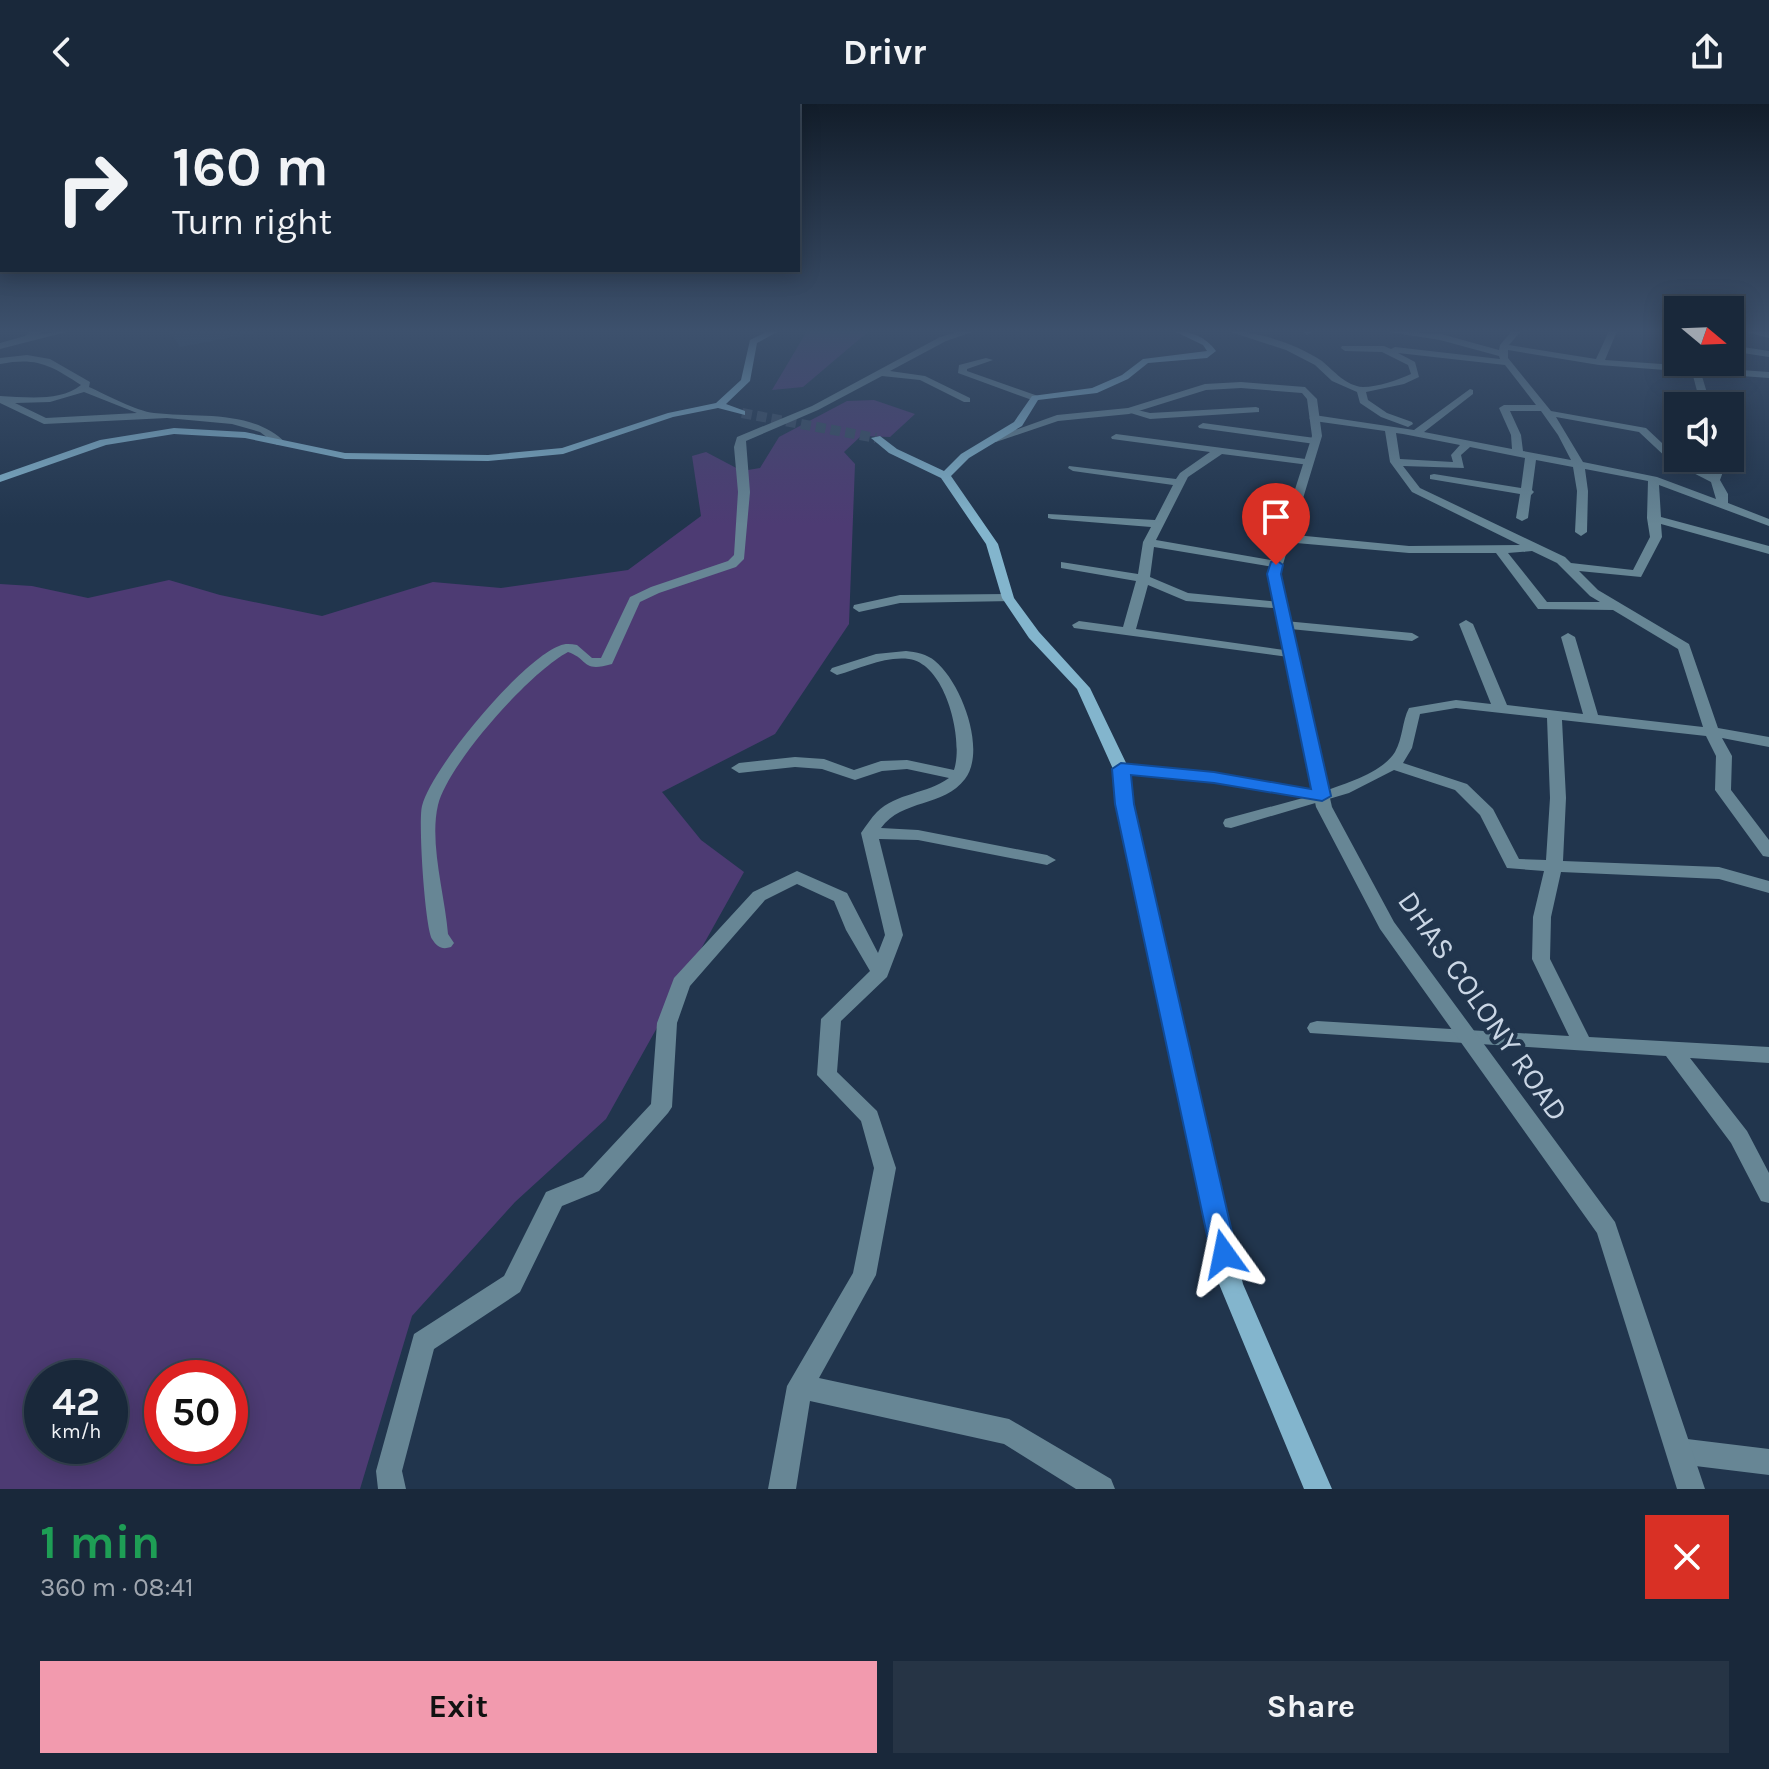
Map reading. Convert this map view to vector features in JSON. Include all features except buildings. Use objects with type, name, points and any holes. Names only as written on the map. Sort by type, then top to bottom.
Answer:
[{"type":"main road","points":[[0,479],[104,442],[139,435],[200,431],[245,435],[345,456],[518,457],[580,448],[671,415],[719,405],[729,396]]},
{"type":"main road","points":[[945,476],[965,456],[1018,424],[1035,398],[1055,396]]},
{"type":"main road","points":[[719,405],[742,413]]},
{"type":"main road","points":[[876,438],[893,451],[945,476],[992,544],[1008,598],[1034,635],[1083,688],[1121,769],[1125,804],[1231,1284],[1318,1489]]},
{"type":"street","points":[[0,398],[32,402],[58,396]]},
{"type":"street","points":[[101,396],[151,416]]},
{"type":"street","points":[[445,943],[439,935],[430,805],[440,780],[464,746],[510,694],[554,653],[570,648],[579,651],[588,663],[595,666],[607,661],[635,600],[655,590],[732,564],[742,547],[741,439],[834,396]]},
{"type":"street","points":[[958,396],[967,400]]},
{"type":"street","points":[[1028,396],[1035,398]]},
{"type":"street","points":[[992,440],[1057,418],[1129,411],[1178,396]]},
{"type":"street","points":[[1309,396],[1314,418],[1418,431],[1653,479],[1769,523]]},
{"type":"street","points":[[1362,396],[1363,401],[1384,415],[1418,431]]},
{"type":"street","points":[[1418,431],[1465,396]]},
{"type":"street","points":[[1535,396],[1567,436],[1580,464],[1585,492],[1581,532]]},
{"type":"street","points":[[0,398],[44,421],[151,416],[233,421],[264,430],[281,443]]},
{"type":"street","points":[[1518,452],[1516,435],[1504,408],[1546,411],[1642,430],[1654,437],[1674,459],[1716,478],[1722,486],[1722,506]]},
{"type":"street","points":[[1129,411],[1150,416],[1256,410]]},
{"type":"street","name":"DHAS COLONY ROAD","points":[[1314,418],[1315,441],[1274,574],[1324,807],[1386,925],[1471,1037],[1607,1229],[1691,1489]]},
{"type":"street","points":[[1203,426],[1315,441]]},
{"type":"street","points":[[1390,429],[1395,462],[1416,490],[1534,547],[1566,566],[1614,606],[1684,647],[1712,732],[1724,756],[1723,790],[1769,852]]},
{"type":"street","points":[[1116,437],[1309,462]]},
{"type":"street","points":[[1395,462],[1460,466],[1456,455],[1468,443]]},
{"type":"street","points":[[1128,633],[1143,579],[1149,542],[1184,475],[1218,452]]},
{"type":"street","points":[[1522,518],[1531,455]]},
{"type":"street","points":[[1073,468],[1180,483]]},
{"type":"street","points":[[1716,478],[1718,472]]},
{"type":"street","points":[[1434,477],[1528,492]]},
{"type":"street","points":[[1566,566],[1637,574],[1656,537],[1653,479]]},
{"type":"street","points":[[1052,516],[1159,524]]},
{"type":"street","points":[[1653,518],[1769,550]]},
{"type":"street","points":[[1285,538],[1390,551],[1474,554],[1534,547]]},
{"type":"street","points":[[1149,542],[1276,565]]},
{"type":"street","points":[[1500,551],[1543,606],[1614,606]]},
{"type":"street","points":[[1065,565],[1143,579],[1186,597],[1281,606]]},
{"type":"street","points":[[859,608],[900,599],[1008,598]]},
{"type":"street","points":[[1466,624],[1501,709]]},
{"type":"street","points":[[1079,625],[1291,655]]},
{"type":"street","points":[[1285,625],[1412,637]]},
{"type":"street","points":[[1568,637],[1592,719]]},
{"type":"street","points":[[837,671],[868,660],[900,655],[927,660],[938,671],[959,713],[967,758],[959,776],[945,787],[885,812],[869,833]]},
{"type":"street","points":[[1231,823],[1322,796],[1374,775],[1402,756],[1414,711],[1456,704],[1712,732],[1769,742]]},
{"type":"street","points":[[1554,714],[1558,798],[1554,865],[1542,917],[1541,959],[1583,1044]]},
{"type":"street","points":[[739,768],[795,762],[824,764],[855,775],[881,764],[910,764],[959,776]]},
{"type":"street","points":[[1391,764],[1461,787],[1487,813],[1513,864],[1719,873],[1769,887]]},
{"type":"street","points":[[1121,769],[1214,778],[1322,796]]},
{"type":"street","points":[[869,833],[918,835],[1047,860]]},
{"type":"street","points":[[782,1489],[800,1386],[864,1275],[885,1168],[870,1117],[827,1075],[831,1019],[880,972],[894,935],[869,833]]},
{"type":"street","points":[[392,1489],[389,1471],[423,1342],[512,1284],[554,1199],[591,1184],[661,1107],[667,1023],[681,983],[759,896],[797,877],[841,897],[855,930],[880,972]]},
{"type":"street","points":[[1317,1028],[1769,1055]]},
{"type":"street","points":[[1672,1049],[1739,1137],[1769,1194]]},
{"type":"street","points":[[800,1386],[1009,1432],[1101,1489]]},
{"type":"street","points":[[1679,1451],[1769,1462]]},
{"type":"shaded area","points":[[874,400],[915,414],[890,437],[861,436],[844,452],[855,464],[849,624],[775,734],[662,792],[701,840],[744,872],[606,1119],[515,1202],[412,1316],[360,1489],[0,1489],[0,584],[32,586],[88,598],[169,580],[220,595],[322,616],[433,582],[501,588],[628,570],[701,516],[692,456],[706,452],[742,471],[760,468],[779,437],[847,401]]},
{"type":"tunnel","points":[[742,413],[876,438]]},
{"type":"route","points":[[1224,1254],[1125,804],[1121,769],[1214,778],[1322,796],[1274,574],[1276,565]]}]
